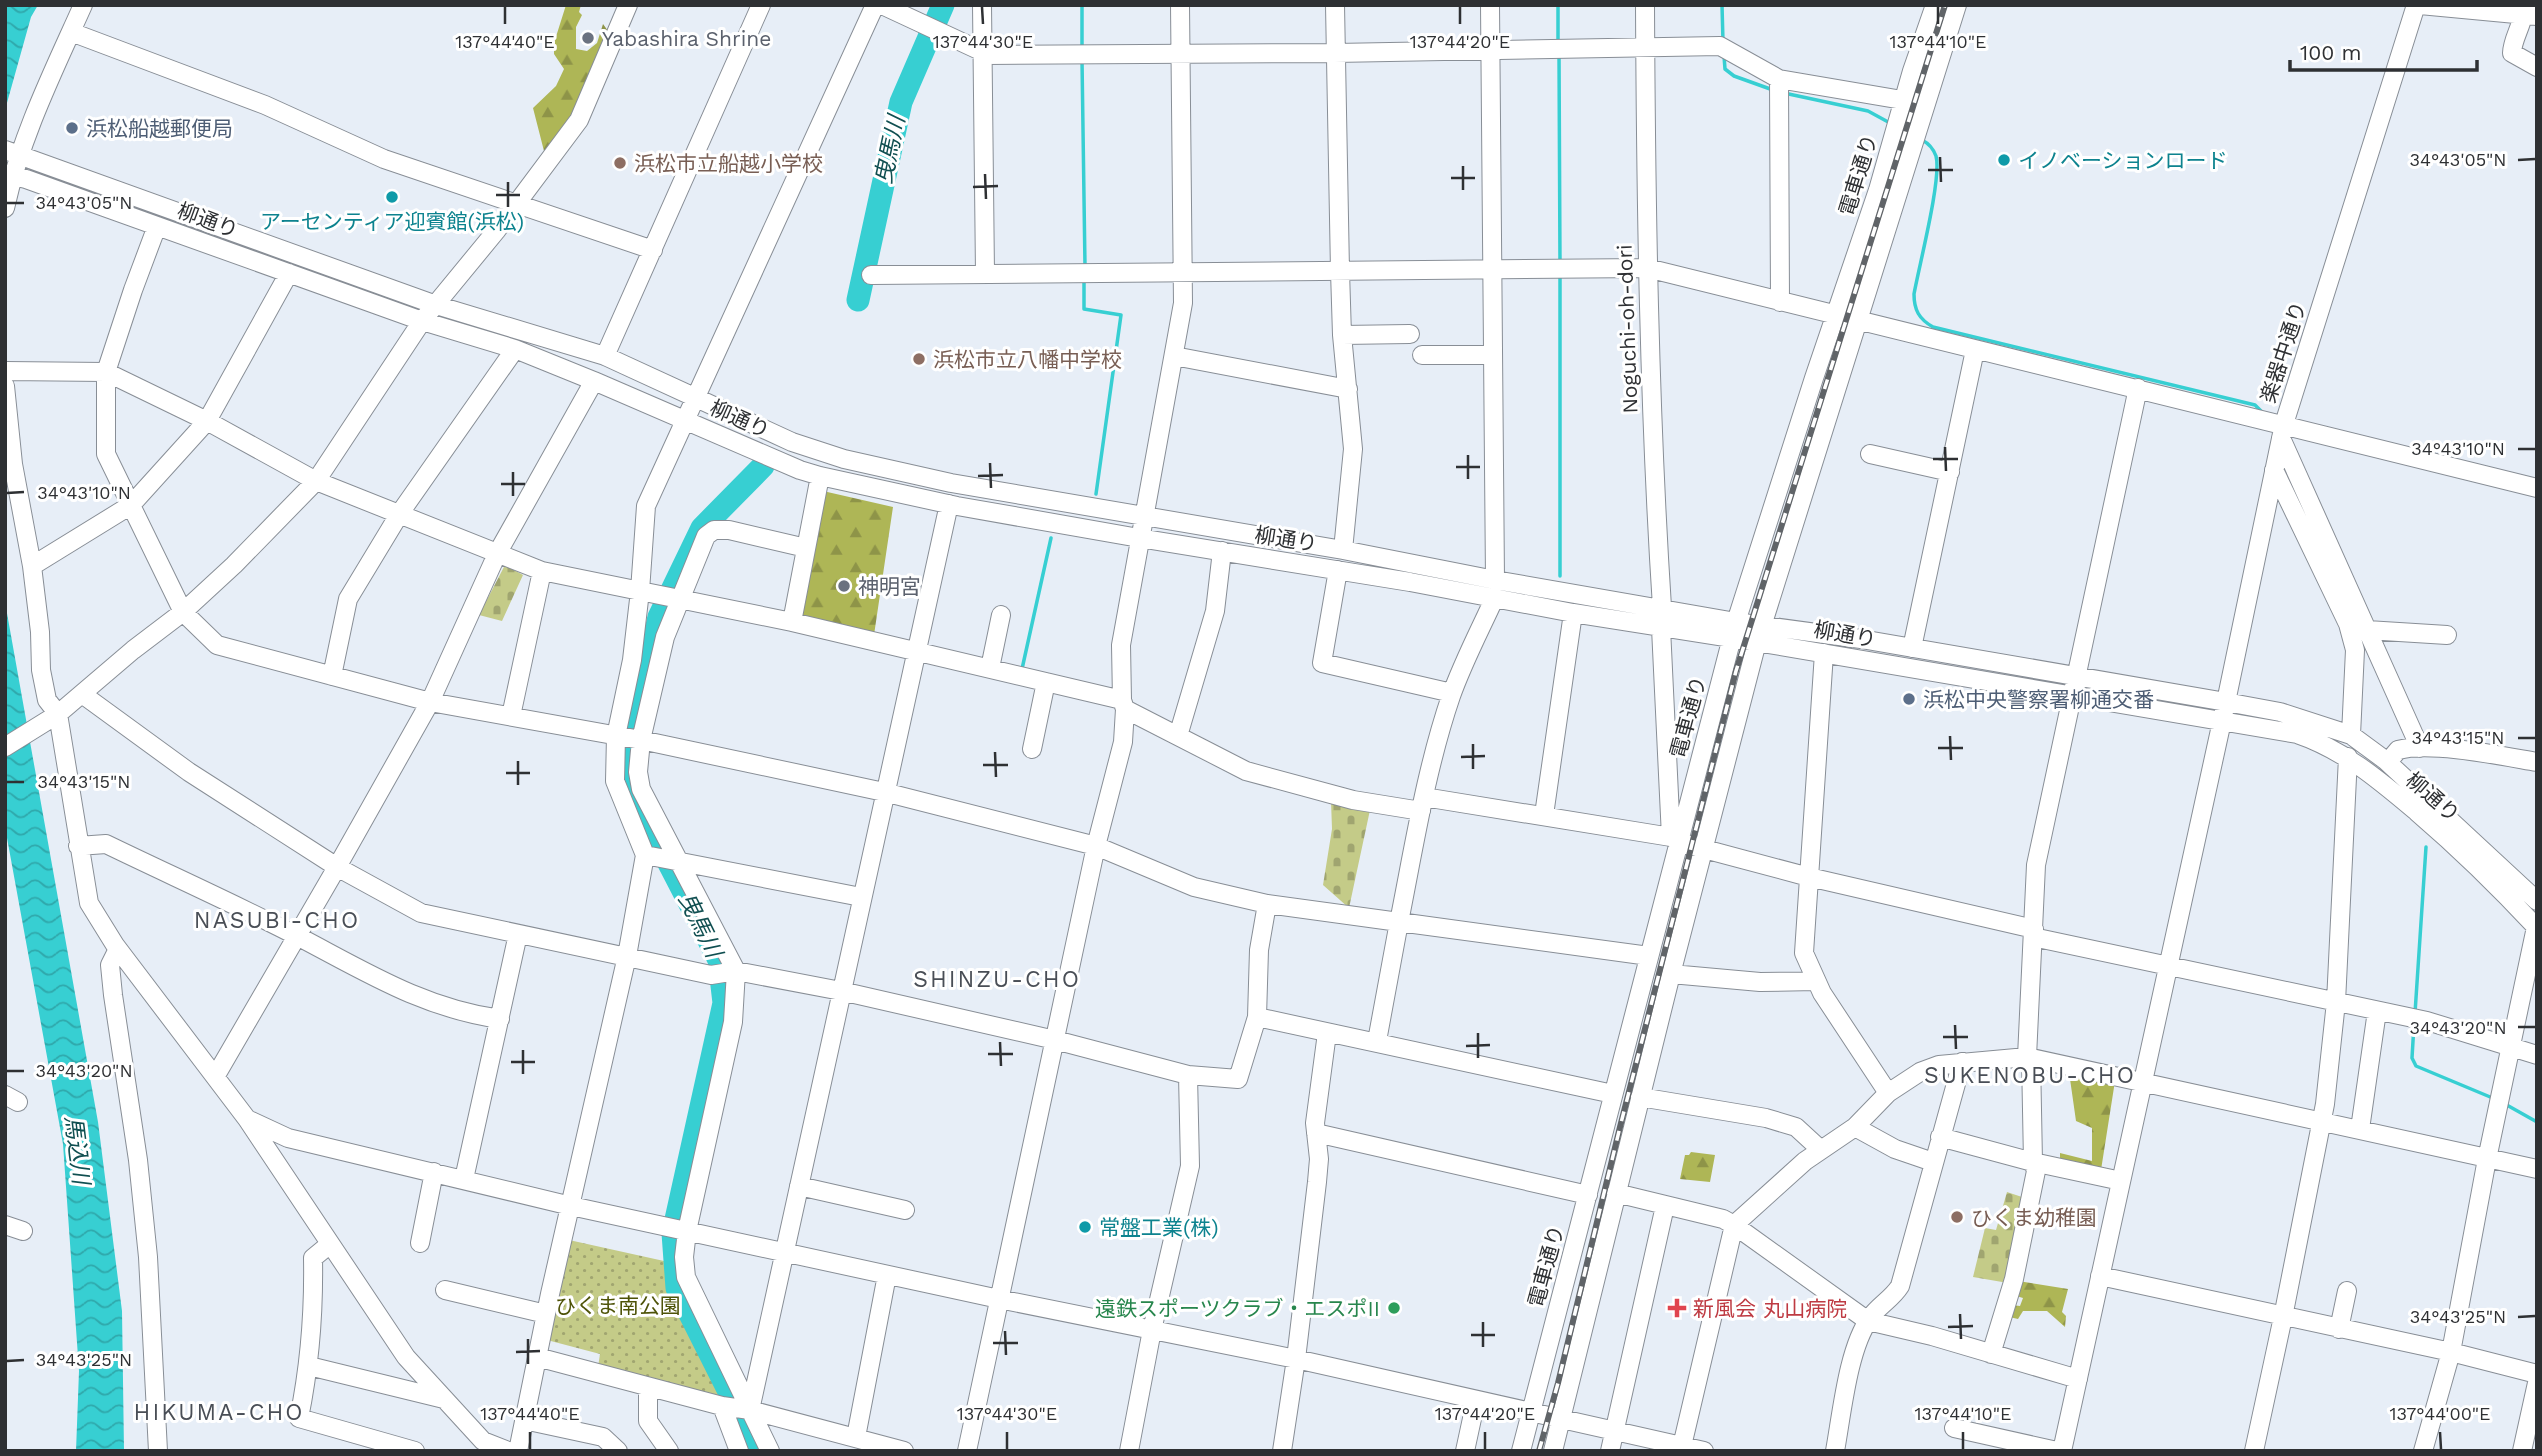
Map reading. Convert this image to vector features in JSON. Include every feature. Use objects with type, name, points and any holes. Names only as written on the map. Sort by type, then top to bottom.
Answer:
[{"type":"street","points":[[5,208],[12,153],[83,5]]},
{"type":"street","points":[[5,747],[53,716],[183,612],[234,565],[316,481],[422,321],[517,204],[579,120],[628,5]]},
{"type":"street","points":[[605,356],[761,5]]},
{"type":"street","points":[[770,1451],[737,1408],[686,1277],[679,1229],[733,1022],[725,973],[677,861],[641,789],[629,738],[632,660],[646,506],[875,5]]},
{"type":"street","points":[[883,5],[986,55],[1335,53],[1720,46],[1779,79],[1927,105]]},
{"type":"street","points":[[982,5],[985,274]]},
{"type":"street","points":[[967,1451],[1097,846],[1122,742],[1124,705],[1121,645],[1183,303],[1180,5]]},
{"type":"street","points":[[1335,5],[1342,335],[1353,449],[1343,550]]},
{"type":"street","points":[[1377,1041],[1423,804],[1452,693],[1495,588],[1490,5]]},
{"type":"street","name":"Noguchi-oh-dori","points":[[1645,5],[1647,268],[1662,607]]},
{"type":"street","name":"電車通り","points":[[1521,1451],[1649,956],[1674,840],[1734,630],[1878,190],[1934,5]]},
{"type":"street","name":"電車通り","points":[[1553,1451],[1671,974],[1760,633],[1957,5]]},
{"type":"street","points":[[2418,5],[2526,13],[2512,53],[2537,67]]},
{"type":"street","name":"楽器中通り","points":[[2060,1451],[2226,702],[2274,470],[2275,426],[2364,175],[2418,5]]},
{"type":"street","points":[[71,32],[265,105],[384,159],[653,250]]},
{"type":"street","points":[[1779,79],[1780,302]]},
{"type":"street","name":"柳通り","points":[[12,153],[436,305],[605,356],[792,442],[844,459],[951,483],[1343,550],[1495,588],[1573,613],[1661,628],[1734,630],[1912,649],[2280,712],[2351,734],[2388,762],[2537,901]]},
{"type":"street","name":"柳通り","points":[[9,175],[422,321],[515,349],[594,380],[800,470],[820,476],[949,504],[1338,570],[1662,607],[1734,630]]},
{"type":"street","points":[[157,226],[106,372],[106,454],[183,612],[217,645],[430,702],[629,738],[884,792],[1097,846],[1194,887],[1267,904],[1649,956]]},
{"type":"street","points":[[870,275],[1647,268],[2138,388],[2275,426],[2537,488]]},
{"type":"street","points":[[32,565],[131,505],[206,421],[289,273]]},
{"type":"street","points":[[1342,335],[1410,334]]},
{"type":"street","points":[[332,676],[348,598],[400,513],[515,349]]},
{"type":"street","points":[[1912,649],[1975,350]]},
{"type":"street","points":[[1422,355],[1493,355]]},
{"type":"street","points":[[1174,356],[1348,389]]},
{"type":"street","points":[[5,371],[106,372],[206,421],[316,481],[542,571],[792,622],[1046,682],[1124,705],[1246,771],[1353,800],[1544,815],[1674,840],[1809,877],[2169,966],[2414,1019],[2537,1055]]},
{"type":"street","points":[[215,1077],[430,702],[497,554],[594,380]]},
{"type":"street","points":[[5,386],[13,464],[32,565],[45,690],[53,716],[89,903],[118,949],[247,1119],[406,1357],[444,1399],[479,1446],[508,1451]]},
{"type":"street","points":[[1991,1354],[2014,1279],[2036,1171],[2033,1162],[2029,1057],[2036,865],[2138,388]]},
{"type":"street","points":[[2275,426],[2420,748]]},
{"type":"street","points":[[1870,454],[1950,472]]},
{"type":"street","points":[[2274,470],[2348,624],[2355,650],[2351,734]]},
{"type":"street","points":[[792,622],[820,476]]},
{"type":"street","points":[[739,1451],[737,1408],[785,1253],[949,504]]},
{"type":"street","points":[[518,1451],[546,1314],[649,856],[615,781],[665,637],[673,599],[706,536],[714,530],[729,530],[806,548]]},
{"type":"street","points":[[1178,736],[1215,611],[1222,551]]},
{"type":"street","points":[[1338,570],[1322,663],[1452,693]]},
{"type":"street","points":[[511,716],[542,571]]},
{"type":"street","points":[[1544,815],[1573,613]]},
{"type":"street","points":[[989,668],[1002,615]]},
{"type":"street","points":[[1661,628],[1674,840]]},
{"type":"street","points":[[2367,630],[2447,635]]},
{"type":"street","name":"柳通り","points":[[1760,633],[1824,653],[2297,734],[2324,743],[2372,774],[2433,826],[2513,901],[2536,927]]},
{"type":"street","points":[[1824,653],[1804,953],[1822,993],[1888,1093]]},
{"type":"street","points":[[1032,749],[1046,682]]},
{"type":"street","points":[[82,694],[189,772],[337,867],[421,913],[627,956],[841,991],[1055,1040],[1188,1074],[1238,1079],[1257,1017],[1259,950],[1267,904]]},
{"type":"street","points":[[2388,762],[2398,750],[2420,748],[2472,751],[2537,762]]},
{"type":"street","points":[[2254,1451],[2284,1317],[2322,1122],[2336,1002],[2348,757]]},
{"type":"street","points":[[78,846],[106,844],[297,936],[396,989],[464,1014],[499,1019]]},
{"type":"street","points":[[649,856],[861,897]]},
{"type":"street","points":[[2423,1451],[2451,1352],[2487,1159],[2536,927]]},
{"type":"street","points":[[464,1179],[518,934]]},
{"type":"street","points":[[118,949],[110,965],[138,1160],[148,1257],[159,1450]]},
{"type":"street","points":[[1671,974],[1760,982],[1816,981]]},
{"type":"street","points":[[2360,1129],[2377,1011]]},
{"type":"street","points":[[1257,1017],[1614,1094]]},
{"type":"street","points":[[1282,1451],[1296,1359],[1319,1159],[1315,1122],[1327,1033]]},
{"type":"street","points":[[1682,1446],[1734,1224],[1805,1161],[1855,1127],[1888,1093],[1920,1072],[1939,1065],[2029,1057],[2537,1169]]},
{"type":"street","points":[[1835,1451],[1852,1364],[1871,1315],[1893,1298],[1900,1286],[1962,1062]]},
{"type":"street","points":[[1129,1451],[1152,1330],[1190,1166],[1188,1074]]},
{"type":"street","points":[[1640,1097],[1766,1118],[1796,1127],[1821,1150]]},
{"type":"street","points":[[247,1119],[288,1138],[571,1206],[999,1299],[1296,1359],[1704,1451]]},
{"type":"street","points":[[1855,1127],[1895,1149],[1933,1162]]},
{"type":"street","points":[[1316,1133],[1588,1195]]},
{"type":"street","points":[[1940,1137],[2033,1162],[2120,1181]]},
{"type":"street","points":[[420,1243],[434,1172]]},
{"type":"street","points":[[799,1186],[905,1210]]},
{"type":"street","points":[[1616,1193],[1734,1224],[1868,1321],[1932,1336],[2078,1379]]},
{"type":"street","points":[[1610,1451],[1665,1206]]},
{"type":"street","points":[[5,1225],[23,1231]]},
{"type":"street","points":[[330,1244],[313,1258],[314,1311],[309,1366],[299,1418],[415,1451]]},
{"type":"street","points":[[856,1437],[887,1275]]},
{"type":"street","points":[[2100,1276],[2451,1352],[2537,1374]]},
{"type":"street","points":[[445,1290],[546,1314]]},
{"type":"street","points":[[2339,1329],[2347,1291]]},
{"type":"street","points":[[537,1357],[904,1451]]},
{"type":"street","points":[[309,1366],[444,1399]]},
{"type":"street","points":[[2522,1451],[2537,1383]]},
{"type":"street","points":[[648,1387],[648,1421],[669,1451]]},
{"type":"street","points":[[1465,1451],[1476,1400]]},
{"type":"street","points":[[524,1420],[603,1437],[618,1451]]},
{"type":"street","points":[[1954,1427],[2060,1451]]},
{"type":"green space","points":[[566,5],[581,5],[579,12],[582,15],[576,27],[576,49],[587,51],[597,43],[603,24],[608,31],[573,118],[544,151],[533,108],[556,86],[564,69],[554,54],[554,43]]},
{"type":"green space","points":[[823,491],[893,507],[874,635],[798,618]]},
{"type":"green space","points":[[505,565],[523,575],[502,621],[479,615]]},
{"type":"green space","points":[[1331,801],[1370,810],[1349,908],[1323,885],[1332,829]]},
{"type":"green space","points":[[2069,1072],[2115,1081],[2101,1170],[2060,1161],[2060,1153],[2092,1161],[2092,1128],[2076,1121]]},
{"type":"green space","points":[[1691,1152],[1715,1155],[1710,1182],[1680,1179],[1685,1155]]},
{"type":"green space","points":[[2007,1192],[2028,1199],[2008,1283],[1973,1277],[1985,1228],[1996,1230]]},
{"type":"green space","name":"ひくま南公園","points":[[569,1240],[664,1261],[666,1279],[730,1400],[598,1367],[600,1354],[547,1340]]},
{"type":"green space","points":[[2018,1281],[2068,1289],[2062,1312],[2066,1316],[2065,1327],[2047,1311],[2023,1311],[2018,1319],[2005,1316],[2012,1305],[2020,1306],[2023,1298],[2013,1295]]},
{"type":"water","points":[[5,5],[38,5],[31,17],[5,110]]},
{"type":"water","name":"馬込川","points":[[5,602],[98,1122],[122,1311],[124,1451],[76,1451],[79,1371],[63,1144],[5,827]]},
{"type":"waterway","name":"曳馬川","points":[[858,300],[901,102],[943,5]]},
{"type":"waterway","points":[[1082,5],[1082,49]]},
{"type":"waterway","points":[[1558,5],[1558,42]]},
{"type":"waterway","points":[[1722,5],[1723,42]]},
{"type":"waterway","points":[[1559,53],[1560,263]]},
{"type":"waterway","points":[[1724,56],[1725,69],[1734,76],[1773,90]]},
{"type":"waterway","points":[[1082,60],[1085,266]]},
{"type":"waterway","points":[[1784,93],[1868,111],[1890,123]]},
{"type":"waterway","points":[[1922,140],[1936,156],[1937,167],[1933,202],[1914,294],[1916,309],[1924,321],[1933,327],[2255,405],[2264,414]]},
{"type":"waterway","points":[[1560,274],[1560,576]]},
{"type":"waterway","points":[[1084,281],[1084,309],[1121,315],[1096,494]]},
{"type":"waterway","name":"曳馬川","points":[[759,1451],[677,1288],[673,1233],[724,1003],[719,960],[631,790],[628,770],[630,748],[659,617],[702,528],[763,466]]},
{"type":"waterway","points":[[1022,669],[1051,538]]},
{"type":"waterway","points":[[2415,1013],[2426,847]]},
{"type":"waterway","points":[[2414,1024],[2412,1058],[2416,1066],[2495,1099]]},
{"type":"waterway","points":[[2505,1104],[2537,1122]]},
{"type":"railway","points":[[1539,1451],[1736,671],[1945,5]]},
{"type":"place","name":"Yabashira Shrine","points":[[588,38]]},
{"type":"place","name":"浜松船越郵便局","points":[[72,128]]},
{"type":"place","name":"イノベーションロード","points":[[2004,160]]},
{"type":"place","name":"浜松市立船越小学校","points":[[620,163]]},
{"type":"place","name":"アーセンティア迎賓館(浜松)","points":[[392,197]]},
{"type":"place","name":"浜松市立八幡中学校","points":[[919,359]]},
{"type":"place","name":"神明宮","points":[[844,586]]},
{"type":"place","name":"浜松中央警察署柳通交番","points":[[1909,699]]},
{"type":"place","name":"ひくま幼稚園","points":[[1957,1217]]},
{"type":"place","name":"常盤工業(株)","points":[[1085,1227]]},
{"type":"place","name":"遠鉄スポーツクラブ・エスポII","points":[[1394,1308]]},
{"type":"place","name":"新風会 丸山病院","points":[[1677,1308]]},
{"type":"district","name":"NASUBI-CHO","points":[[277,920]]},
{"type":"district","name":"SHINZU-CHO","points":[[997,979]]},
{"type":"district","name":"SUKENOBU-CHO","points":[[2030,1075]]},
{"type":"district","name":"HIKUMA-CHO","points":[[219,1412]]}]
